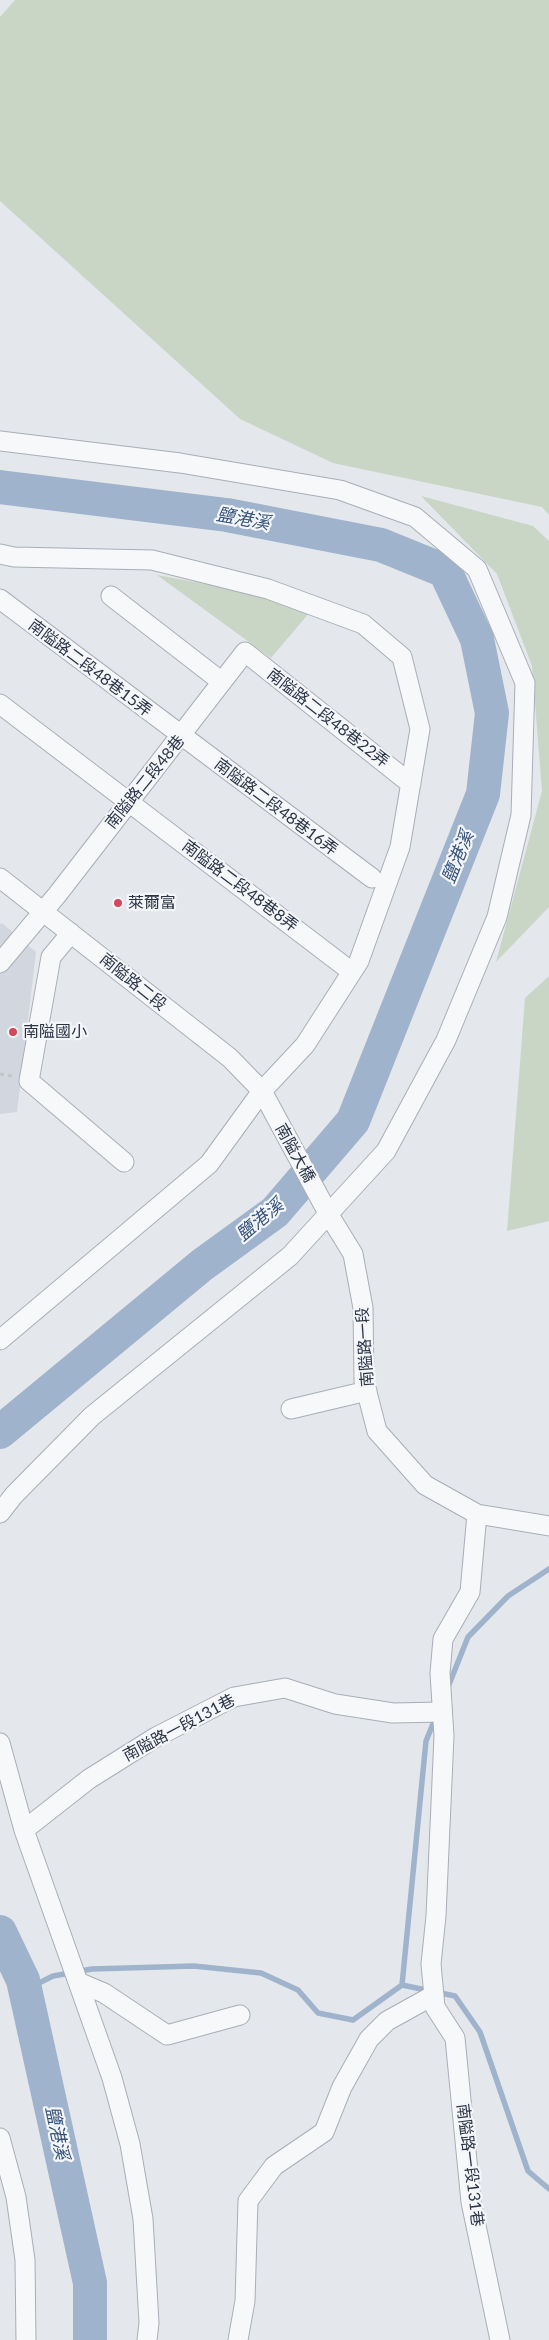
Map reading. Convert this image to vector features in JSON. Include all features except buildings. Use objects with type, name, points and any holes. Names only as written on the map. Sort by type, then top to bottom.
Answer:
[{"type":"street","points":[[0,441],[180,463],[340,490],[415,517],[477,569],[525,683],[521,815],[497,917],[446,1040],[386,1151],[290,1256],[92,1416],[14,1495],[0,1513]]},
{"type":"street","points":[[0,554],[14,557],[152,560],[268,588],[363,624],[402,657],[420,729],[400,847],[359,961],[305,1045],[262,1091],[209,1164],[0,1340]]},
{"type":"street","points":[[111,596],[222,682]]},
{"type":"street","name":"南隘路二段48巷15弄","points":[[0,599],[181,736]]},
{"type":"street","name":"南隘路二段48巷22弄","points":[[244,652],[411,784]]},
{"type":"street","name":"南隘路二段48巷","points":[[0,963],[181,736],[244,652]]},
{"type":"street","name":"南隘路二段48巷8弄","points":[[0,704],[352,972]]},
{"type":"street","name":"南隘路二段48巷16弄","points":[[181,736],[372,878]]},
{"type":"street","name":"南隘路二段","points":[[0,878],[44,910],[230,1058],[262,1091]]},
{"type":"street","points":[[71,933],[51,957],[29,1081],[124,1162]]},
{"type":"street","name":"南隘大橋","points":[[262,1091],[329,1215]]},
{"type":"street","name":"南隘路一段","points":[[329,1215],[354,1254],[363,1308],[364,1381],[378,1431],[425,1485],[477,1514],[549,1526]]},
{"type":"street","points":[[291,1409],[367,1391]]},
{"type":"street","name":"南隘路一段131巷","points":[[477,1514],[470,1592],[444,1639],[440,1673],[444,1736],[436,1916],[431,1964],[435,2007],[455,2038],[471,2202],[500,2340]]},
{"type":"street","name":"南隘路一段131巷","points":[[24,1830],[89,1779],[156,1737],[234,1697],[285,1688],[335,1704],[393,1713],[442,1712]]},
{"type":"street","points":[[0,1743],[24,1830],[112,2078],[130,2144],[142,2220],[149,2323],[147,2340]]},
{"type":"street","points":[[78,1982],[104,1993],[167,2035],[240,2014]]},
{"type":"street","points":[[238,2340],[245,2301],[248,2201],[274,2166],[324,2132],[342,2087],[369,2039],[387,2021],[434,1995]]},
{"type":"street","points":[[0,2138],[16,2197],[25,2260],[26,2340]]},
{"type":"shaded area","name":"南隘國小","points":[[2,923],[36,952],[17,1112],[0,1114],[0,924]]},
{"type":"green space","points":[[15,0],[549,0],[549,515],[542,507],[333,463],[240,419],[0,201],[0,17]]},
{"type":"green space","points":[[421,496],[533,526],[549,541],[549,907],[496,962],[542,791],[532,666],[497,574]]},
{"type":"green space","points":[[157,575],[238,590],[310,612],[271,658]]},
{"type":"green space","points":[[549,976],[549,1221],[507,1231],[525,998]]},
{"type":"waterway","name":"鹽港溪","points":[[0,487],[227,515],[381,545],[445,571],[477,639],[492,713],[483,794],[353,1121],[275,1212],[202,1265],[0,1432]]},
{"type":"waterway","points":[[448,1687],[468,1637],[508,1596],[549,1569]]},
{"type":"waterway","points":[[402,1985],[426,1741],[437,1714]]},
{"type":"waterway","name":"鹽港溪","points":[[0,1932],[23,1980],[90,2283],[90,2340]]},
{"type":"waterway","points":[[25,1990],[53,1976],[92,1969],[194,1966],[261,1973],[298,1990],[318,2013],[353,2020],[402,1985],[455,1996],[480,2032],[528,2171],[549,2189]]},
{"type":"place","name":"萊爾富","points":[[118,903]]},
{"type":"place","name":"南隘國小","points":[[13,1032]]}]
